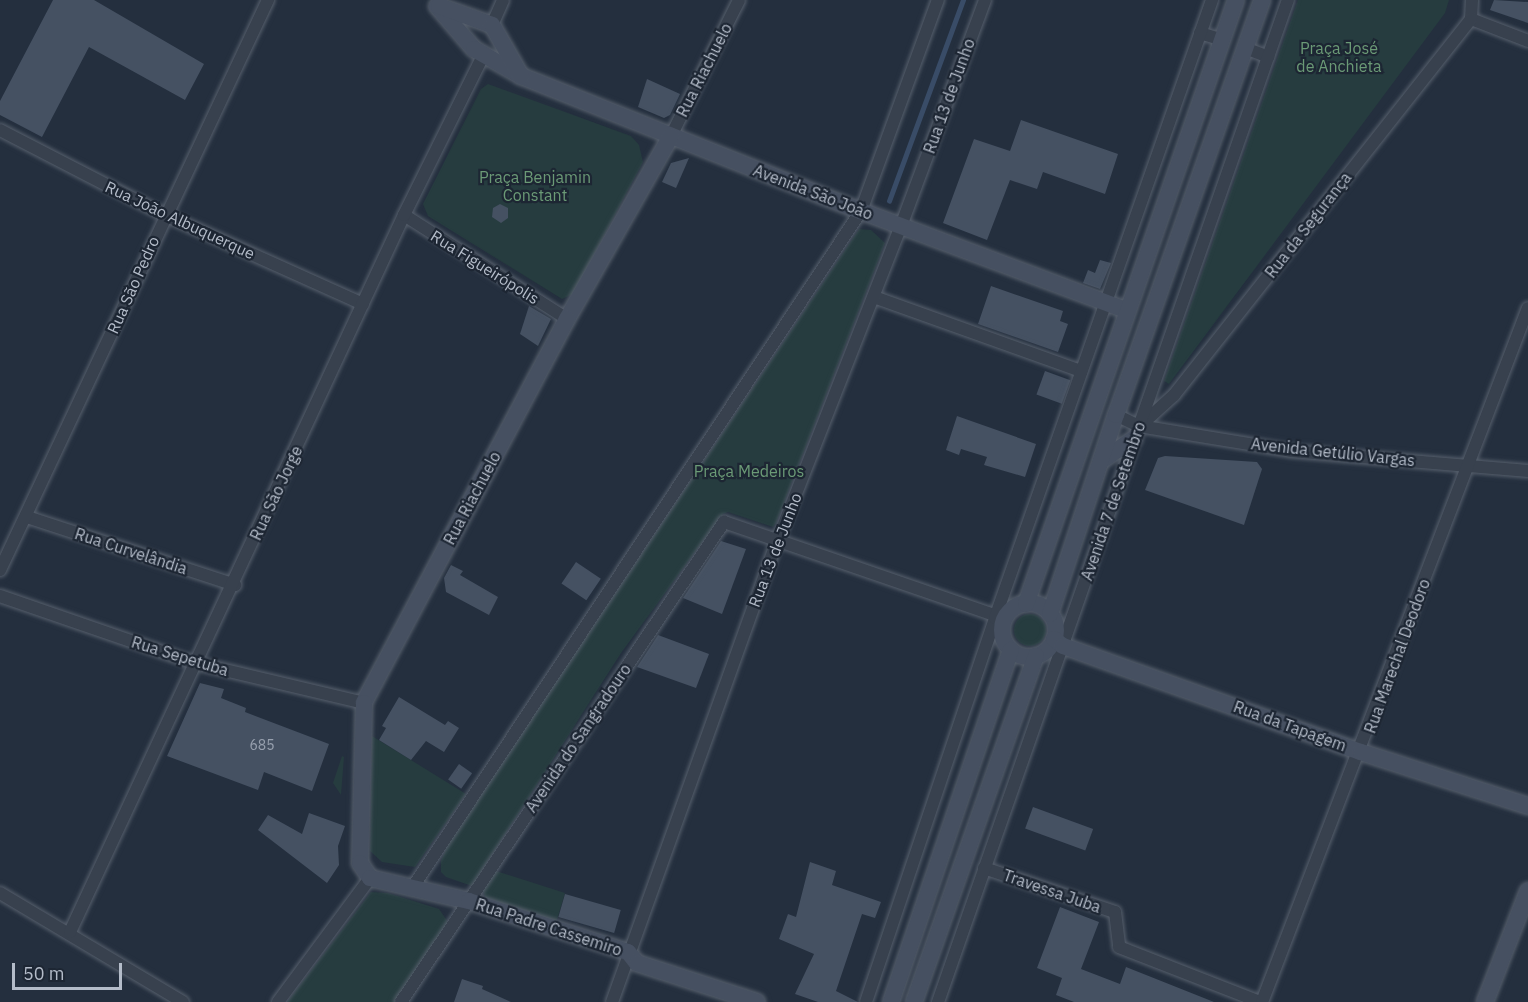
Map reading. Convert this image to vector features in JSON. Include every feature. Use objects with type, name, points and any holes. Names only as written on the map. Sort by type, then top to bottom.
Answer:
[{"type":"main road","points":[[1026,604],[1100,393],[1126,310],[1236,0]]},
{"type":"main road","name":"Avenida 7 de Setembro","points":[[1050,614],[1116,415],[1263,0]]},
{"type":"main road","name":"Avenida São João","points":[[432,3],[491,28]]},
{"type":"main road","name":"Avenida São João","points":[[432,3],[468,43],[522,76],[861,211],[1126,310]]},
{"type":"main road","points":[[468,43],[470,31],[491,28]]},
{"type":"main road","points":[[484,54],[493,51],[491,28]]},
{"type":"main road","points":[[491,28],[522,76]]},
{"type":"main road","name":"Rua Riachuelo","points":[[369,878],[360,863],[364,703],[567,319],[671,136]]},
{"type":"main road","points":[[1100,393],[1105,407],[1116,415]]},
{"type":"main road","points":[[1101,461],[1136,432]]},
{"type":"main road","points":[[1026,604],[1035,604],[1050,614],[1059,642],[1036,656],[1018,655],[1011,650],[1003,635],[1000,618],[1026,604]]},
{"type":"main road","name":"Rua da Tapagem","points":[[1059,642],[1361,752],[1528,806]]},
{"type":"main road","points":[[891,1002],[1011,650]]},
{"type":"main road","points":[[914,1002],[1036,656]]},
{"type":"main road","name":"Rua Padre Cassemiro","points":[[369,878],[469,901],[628,952],[637,963],[757,1002]]},
{"type":"main road","points":[[1485,1002],[1528,891]]},
{"type":"street","name":"Rua São Pedro","points":[[0,570],[27,517],[165,215],[268,0]]},
{"type":"street","points":[[491,28],[504,0]]},
{"type":"street","name":"Rua Riachuelo","points":[[671,136],[739,0]]},
{"type":"street","points":[[413,887],[861,211],[938,0]]},
{"type":"street","name":"Rua 13 de Junho","points":[[612,1002],[628,952],[777,542],[902,226],[985,0]]},
{"type":"street","points":[[866,1002],[1000,618],[1081,371],[1212,0]]},
{"type":"street","name":"Avenida 7 de Setembro","points":[[938,1002],[1059,642],[1136,432],[1288,0]]},
{"type":"street","points":[[1473,0],[1470,19],[1528,41]]},
{"type":"street","name":"Rua da Segurança","points":[[1136,432],[1174,395],[1470,19]]},
{"type":"street","points":[[1200,33],[1223,40]]},
{"type":"street","points":[[1245,48],[1268,57]]},
{"type":"street","name":"Rua São Jorge","points":[[70,932],[195,663],[235,585],[404,215],[484,54]]},
{"type":"street","name":"Rua João Albuquerque","points":[[0,130],[165,215],[363,304]]},
{"type":"street","name":"Rua Figueirópolis","points":[[404,215],[567,319]]},
{"type":"street","points":[[874,297],[1081,371]]},
{"type":"street","name":"Rua Marechal Deodoro","points":[[1261,1002],[1361,752],[1528,308]]},
{"type":"street","name":"Avenida Getúlio Vargas","points":[[1116,415],[1136,432],[1291,451],[1528,471]]},
{"type":"street","name":"Rua Curvelândia","points":[[27,517],[235,585]]},
{"type":"street","name":"Avenida do Sangradouro","points":[[401,1002],[724,522],[777,542]]},
{"type":"street","points":[[777,542],[1000,618]]},
{"type":"street","name":"Rua Sepetuba","points":[[0,596],[195,663],[364,703]]},
{"type":"street","name":"Travessa Juba","points":[[984,868],[1115,912],[1119,947],[1261,1002]]},
{"type":"street","points":[[278,1002],[369,878]]},
{"type":"street","points":[[0,892],[183,1002]]},
{"type":"green space","name":"Praça José de Anchieta","points":[[1298,0],[1449,0],[1445,13],[1169,384],[1164,381]]},
{"type":"green space","name":"Praça Benjamin Constant","points":[[488,84],[631,136],[639,145],[643,162],[573,294],[562,299],[428,216],[423,204],[481,89]]},
{"type":"green space","name":"Praça Medeiros","points":[[859,229],[871,230],[885,243],[776,523],[773,527],[728,512],[723,514],[621,653],[472,886],[446,877],[441,872],[441,861],[448,843]]},
{"type":"green space","points":[[1030,614],[1042,618],[1046,630],[1042,642],[1030,646],[1018,642],[1014,630],[1018,618]]},
{"type":"green space","points":[[372,736],[466,794],[415,867],[382,862],[370,851]]},
{"type":"green space","points":[[342,756],[344,757],[341,795],[333,783]]},
{"type":"green space","points":[[496,871],[565,893],[556,923],[485,897],[483,891]]},
{"type":"green space","points":[[371,892],[388,893],[439,909],[448,922],[396,1002],[287,1002]]},
{"type":"building","points":[[53,0],[94,0],[204,64],[185,100],[89,47],[42,137],[0,115],[0,101]]},
{"type":"building","points":[[1494,0],[1528,2],[1528,23],[1490,10]]},
{"type":"building","points":[[647,79],[680,94],[670,115],[664,118],[638,107]]},
{"type":"building","points":[[1021,120],[1118,154],[1105,194],[1043,172],[1037,189],[1010,180],[987,240],[943,223],[974,139],[1010,151]]},
{"type":"building","points":[[689,158],[676,188],[662,182],[671,163]]},
{"type":"building","points":[[500,204],[508,208],[508,218],[501,223],[492,217],[493,208]]},
{"type":"building","points":[[1100,260],[1111,263],[1100,289],[1083,283],[1088,270],[1095,273]]},
{"type":"building","points":[[991,286],[1063,311],[1060,321],[1068,324],[1058,352],[978,324]]},
{"type":"building","points":[[529,306],[551,319],[538,346],[520,334]]},
{"type":"building","points":[[1045,371],[1070,380],[1062,404],[1036,394]]},
{"type":"building","points":[[957,416],[1036,444],[1025,477],[984,465],[987,457],[961,449],[959,455],[946,450]]},
{"type":"building","points":[[1165,456],[1257,462],[1262,469],[1244,525],[1145,490],[1158,458]]},
{"type":"building","points":[[721,541],[746,549],[722,614],[683,598]]},
{"type":"building","points":[[576,562],[601,579],[586,600],[561,584]]},
{"type":"building","points":[[451,565],[463,571],[460,575],[498,597],[489,615],[446,592],[444,578]]},
{"type":"building","points":[[658,635],[709,654],[696,688],[637,667]]},
{"type":"building","points":[[200,683],[224,689],[221,698],[246,708],[245,712],[329,744],[312,791],[264,772],[258,790],[167,756]]},
{"type":"building","points":[[399,697],[445,725],[448,721],[459,728],[444,752],[426,741],[411,760],[379,740],[386,728],[382,726]]},
{"type":"building","points":[[459,764],[472,773],[461,789],[448,780]]},
{"type":"building","points":[[1033,807],[1093,829],[1085,851],[1025,829]]},
{"type":"building","points":[[309,813],[345,826],[338,846],[339,865],[327,883],[258,830],[268,815],[302,834]]},
{"type":"building","points":[[810,862],[836,871],[832,885],[881,902],[875,918],[862,914],[836,991],[858,1002],[818,1002],[795,994],[814,954],[779,939],[788,914],[796,917]]},
{"type":"building","points":[[565,894],[621,910],[614,933],[558,917]]},
{"type":"building","points":[[1060,907],[1099,922],[1081,969],[1120,984],[1126,967],[1214,1002],[1074,1002],[1056,995],[1062,978],[1037,968]]},
{"type":"building","points":[[462,979],[483,986],[482,989],[511,1002],[454,1002]]},
{"type":"waterway","points":[[889,201],[963,0]]}]
